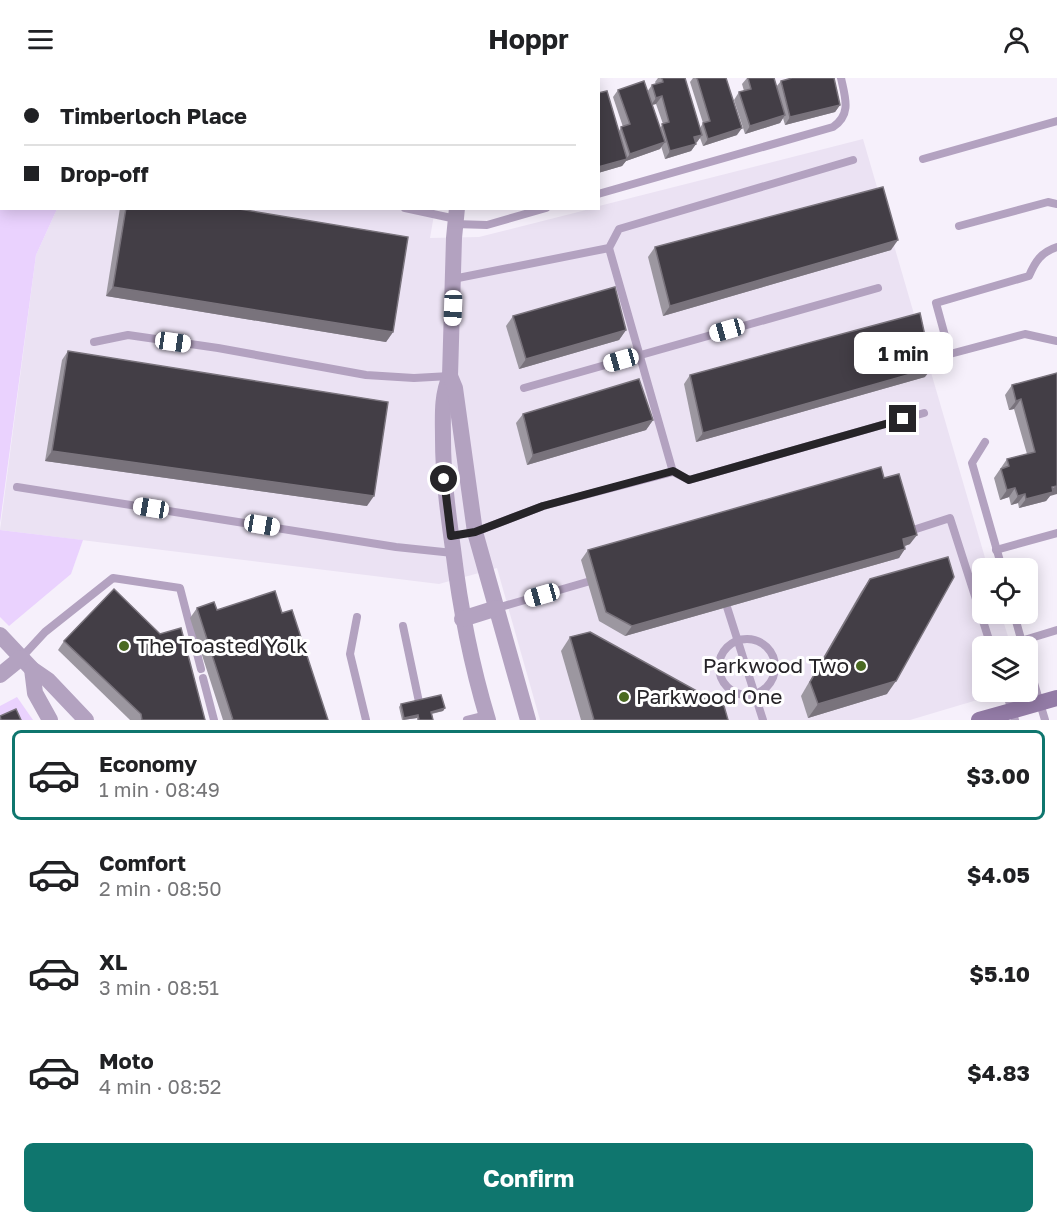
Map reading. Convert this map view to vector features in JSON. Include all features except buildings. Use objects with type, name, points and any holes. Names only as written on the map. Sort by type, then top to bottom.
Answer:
[{"type":"main road","points":[[979,720],[1013,715],[1057,698]]},
{"type":"street","points":[[456,217],[450,376],[444,395],[442,416],[444,479],[462,619],[487,718]]},
{"type":"street","points":[[450,376],[455,388],[476,540],[528,720]]},
{"type":"street","points":[[451,536],[476,540]]},
{"type":"street","points":[[453,553],[476,540]]},
{"type":"street","points":[[462,619],[497,608]]},
{"type":"street","points":[[0,634],[26,664],[48,680],[86,720]]},
{"type":"street","points":[[0,675],[26,664]]},
{"type":"street","points":[[26,664],[35,693],[50,720]]},
{"type":"lane","points":[[600,193],[833,127],[842,119],[846,109],[841,78]]},
{"type":"lane","points":[[923,159],[1057,121]]},
{"type":"lane","points":[[673,471],[609,248],[619,229],[852,160]]},
{"type":"lane","points":[[959,226],[1048,202],[1057,204]]},
{"type":"lane","points":[[416,210],[491,224],[539,210]]},
{"type":"lane","points":[[1057,247],[1037,258],[1029,276],[936,303],[950,354],[1025,334],[1057,341]]},
{"type":"lane","points":[[453,279],[609,248]]},
{"type":"lane","points":[[524,388],[878,288]]},
{"type":"lane","points":[[94,342],[128,335],[218,348],[366,375],[414,378],[450,376]]},
{"type":"lane","points":[[476,540],[543,506],[673,471],[689,480],[924,413]]},
{"type":"lane","points":[[985,442],[972,463],[999,558]]},
{"type":"lane","points":[[17,487],[396,547],[453,553]]},
{"type":"lane","points":[[907,532],[950,518],[988,636]]},
{"type":"lane","points":[[996,550],[1057,533]]},
{"type":"lane","points":[[26,664],[45,632],[113,578],[180,588],[201,669]]},
{"type":"lane","points":[[497,608],[587,582]]},
{"type":"lane","points":[[727,607],[763,720]]},
{"type":"lane","points":[[357,617],[350,654],[366,720]]},
{"type":"lane","points":[[403,626],[419,702]]},
{"type":"lane","points":[[1038,638],[1057,630]]},
{"type":"lane","points":[[749,639],[761,642],[774,657],[773,680],[767,688],[755,695],[733,692],[720,677],[719,667],[722,654],[729,645],[738,640],[749,639]]},
{"type":"lane","points":[[203,678],[214,720]]},
{"type":"lane","points":[[1038,696],[1045,720]]},
{"type":"lane","points":[[467,720],[487,718]]},
{"type":"shaded area","points":[[863,139],[985,558],[972,558],[972,624],[1004,624],[1008,636],[972,636],[972,702],[910,720],[540,720],[497,568],[439,584],[0,530],[36,255],[57,210],[435,210],[430,238],[479,237],[586,210],[600,210],[600,206]]},
{"type":"shaded area","points":[[0,210],[57,210],[36,255],[0,523]]},
{"type":"shaded area","points":[[0,530],[83,540],[71,574],[9,626],[0,617]]},
{"type":"shaded area","points":[[17,697],[33,720],[0,720],[0,706]]},
{"type":"place","name":"The Toasted Yolk","points":[[124,646]]},
{"type":"place","name":"Parkwood Two","points":[[861,666]]},
{"type":"place","name":"Parkwood One","points":[[624,697]]},
{"type":"route","points":[[444,479],[451,536],[475,532],[543,506],[673,471],[689,480],[903,419]]}]
